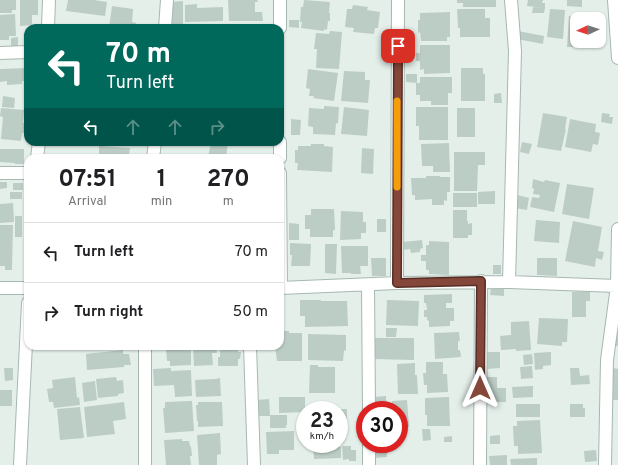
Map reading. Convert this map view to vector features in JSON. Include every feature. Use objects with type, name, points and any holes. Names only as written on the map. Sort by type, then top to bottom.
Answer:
[{"type":"street","points":[[48,24],[49,0]]},
{"type":"street","points":[[165,24],[167,0]]},
{"type":"street","points":[[280,0],[280,24]]},
{"type":"street","points":[[397,283],[398,0]]},
{"type":"street","points":[[509,282],[515,51],[512,0]]},
{"type":"street","points":[[614,0],[618,58]]},
{"type":"street","points":[[0,53],[24,52]]},
{"type":"street","points":[[0,173],[24,173]]},
{"type":"street","points":[[605,465],[607,360],[617,286],[618,229]]},
{"type":"street","points":[[480,465],[481,281]]},
{"type":"street","points":[[284,288],[481,281],[617,286]]},
{"type":"street","points":[[368,285],[369,401]]},
{"type":"street","points":[[0,288],[24,288]]},
{"type":"street","points":[[20,465],[26,350]]},
{"type":"street","points":[[144,350],[145,465]]},
{"type":"street","points":[[250,350],[254,465]]},
{"type":"street","points":[[369,453],[369,465]]},
{"type":"building","points":[[0,0],[16,0],[16,10],[12,10],[12,13],[0,13]]},
{"type":"building","points":[[20,0],[38,0],[38,15],[32,15],[32,24],[24,24],[24,26],[20,26]]},
{"type":"building","points":[[68,0],[94,0],[107,2],[105,16],[66,11]]},
{"type":"building","points":[[228,0],[257,0],[258,2],[255,2],[255,12],[262,12],[263,21],[229,21]]},
{"type":"building","points":[[304,0],[330,2],[330,21],[328,21],[327,30],[324,29],[324,31],[301,28],[301,7],[303,7]]},
{"type":"building","points":[[457,0],[496,0],[496,7],[463,7],[463,3],[457,3]]},
{"type":"building","points":[[528,0],[543,0],[542,3],[545,3],[545,8],[527,6]]},
{"type":"building","points":[[567,0],[582,0],[582,7],[567,6]]},
{"type":"building","points":[[183,1],[183,24],[171,24],[170,2]]},
{"type":"building","points":[[197,4],[197,8],[223,7],[223,21],[185,22],[185,5]]},
{"type":"building","points":[[353,5],[368,7],[367,10],[380,12],[378,28],[375,28],[374,34],[353,32],[354,28],[345,27],[347,9],[352,9]]},
{"type":"building","points":[[112,6],[133,9],[132,22],[136,24],[110,24]]},
{"type":"building","points":[[533,7],[545,8],[544,13],[532,13]]},
{"type":"building","points":[[457,9],[485,9],[485,18],[490,18],[490,37],[460,37]]},
{"type":"building","points":[[550,9],[565,10],[563,39],[547,37]]},
{"type":"building","points":[[450,12],[450,37],[447,37],[447,41],[421,41],[420,32],[418,33],[418,20],[420,20],[420,13]]},
{"type":"building","points":[[15,14],[16,36],[9,36],[9,40],[0,40],[0,15]]},
{"type":"building","points":[[569,16],[570,47],[567,47]]},
{"type":"building","points":[[289,20],[299,20],[299,28],[289,27]]},
{"type":"building","points":[[330,31],[342,32],[339,69],[316,68],[317,49],[314,49],[316,33],[329,34]]},
{"type":"building","points":[[518,31],[544,36],[543,44],[517,39]]},
{"type":"building","points":[[18,37],[18,47],[11,47],[11,38]]},
{"type":"building","points":[[420,45],[450,45],[450,73],[424,74],[424,69],[420,70],[420,61],[416,61],[416,53],[420,53]]},
{"type":"building","points":[[24,68],[24,81],[22,81],[22,84],[7,85],[7,81],[0,82],[0,69]]},
{"type":"building","points":[[461,68],[483,68],[483,74],[485,74],[485,101],[461,101]]},
{"type":"building","points":[[308,69],[338,73],[334,101],[309,96],[310,89],[306,88]]},
{"type":"building","points":[[344,71],[365,72],[365,80],[370,80],[368,103],[341,101]]},
{"type":"building","points":[[406,74],[417,74],[417,83],[406,82]]},
{"type":"building","points":[[420,77],[452,77],[452,93],[448,93],[448,105],[431,105],[431,101],[420,101],[420,95],[416,95],[416,83],[420,83]]},
{"type":"building","points":[[501,93],[502,103],[494,103],[494,94]]},
{"type":"building","points":[[3,96],[15,98],[14,108],[2,107]]},
{"type":"building","points":[[324,106],[339,107],[338,124],[336,123],[335,135],[313,134],[313,127],[308,126],[309,108],[324,109]]},
{"type":"building","points":[[344,107],[369,110],[367,136],[341,134]]},
{"type":"building","points":[[416,107],[448,107],[448,140],[419,140],[419,126],[416,126]]},
{"type":"building","points":[[1,108],[24,110],[24,133],[22,133],[21,141],[1,139],[3,117],[0,116]]},
{"type":"building","points":[[457,108],[475,108],[475,137],[457,137]]},
{"type":"building","points":[[543,113],[567,117],[561,151],[537,147]]},
{"type":"building","points":[[602,113],[610,114],[609,117],[613,117],[612,124],[601,122]]},
{"type":"building","points":[[291,119],[301,120],[300,135],[291,135]]},
{"type":"building","points":[[570,119],[596,124],[595,132],[600,133],[598,145],[593,144],[591,152],[565,147]]},
{"type":"building","points":[[522,142],[532,144],[529,154],[520,152]]},
{"type":"building","points":[[449,143],[450,172],[433,172],[433,166],[422,166],[421,144]]},
{"type":"building","points":[[311,144],[324,144],[324,146],[333,147],[332,172],[297,170],[298,163],[295,163],[295,150],[298,150],[298,146],[311,146]]},
{"type":"building","points":[[99,146],[130,148],[129,154],[99,154]]},
{"type":"building","points":[[210,146],[228,146],[226,154],[209,154]]},
{"type":"building","points":[[362,148],[374,149],[373,174],[361,173]]},
{"type":"building","points":[[0,149],[24,149],[24,164],[0,162]]},
{"type":"building","points":[[454,152],[485,152],[485,165],[478,165],[477,191],[454,191]]},
{"type":"building","points":[[426,176],[450,177],[450,192],[447,192],[447,201],[444,200],[444,205],[432,205],[432,199],[415,200],[415,195],[412,195],[411,178],[426,178]]},
{"type":"building","points":[[533,179],[544,182],[545,180],[560,183],[554,212],[530,207],[532,197],[539,198],[540,195],[533,194]]},
{"type":"building","points":[[0,182],[7,182],[7,188],[0,189]]},
{"type":"building","points":[[13,183],[23,183],[23,190],[13,190]]},
{"type":"building","points":[[567,184],[594,188],[589,219],[562,214]]},
{"type":"building","points":[[495,191],[495,204],[478,204],[478,192]]},
{"type":"building","points":[[10,192],[22,192],[22,199],[10,199]]},
{"type":"building","points":[[453,193],[477,193],[477,207],[453,207]]},
{"type":"building","points":[[517,195],[529,198],[527,210],[514,208]]},
{"type":"building","points":[[13,203],[14,222],[0,223],[0,204]]},
{"type":"building","points":[[311,209],[334,209],[335,230],[333,230],[333,237],[310,237],[310,229],[305,229],[305,215],[311,215]]},
{"type":"building","points":[[453,210],[467,210],[468,224],[472,223],[472,235],[468,235],[468,238],[453,238]]},
{"type":"building","points":[[341,211],[363,212],[363,222],[366,222],[366,233],[361,233],[361,239],[340,240]]},
{"type":"building","points":[[15,216],[22,216],[22,237],[15,237]]},
{"type":"building","points":[[377,219],[386,219],[386,232],[377,232]]},
{"type":"building","points":[[536,220],[560,222],[559,243],[534,241]]},
{"type":"building","points":[[573,221],[602,227],[598,251],[604,252],[602,260],[596,258],[595,267],[565,261]]},
{"type":"building","points":[[289,223],[299,224],[299,240],[289,240]]},
{"type":"building","points":[[0,225],[13,225],[12,270],[5,270],[5,266],[0,266]]},
{"type":"building","points":[[422,240],[423,248],[420,249],[420,252],[411,253],[410,249],[403,250],[403,242]]},
{"type":"building","points":[[429,241],[449,242],[449,275],[429,274],[429,270],[426,270],[426,261],[421,261],[421,255],[426,255],[426,245],[429,245]]},
{"type":"building","points":[[290,243],[311,244],[310,266],[291,266],[292,255],[290,255]]},
{"type":"building","points":[[325,244],[337,244],[336,274],[325,273]]},
{"type":"building","points":[[341,246],[368,246],[368,266],[360,266],[361,274],[342,273]]},
{"type":"building","points":[[371,258],[386,258],[386,276],[372,276]]},
{"type":"building","points":[[537,258],[557,258],[557,276],[537,275]]},
{"type":"building","points":[[493,265],[501,265],[501,274],[493,274]]},
{"type":"building","points":[[491,288],[504,288],[504,296],[490,295]]},
{"type":"building","points":[[590,291],[590,301],[586,301],[586,317],[572,317],[572,292]]},
{"type":"building","points":[[452,294],[452,303],[446,303],[446,308],[454,308],[454,321],[450,321],[450,326],[429,327],[427,317],[424,317],[424,310],[427,310],[426,303],[424,303],[424,295]]},
{"type":"building","points":[[300,300],[347,301],[348,326],[305,327],[305,316],[300,316]]},
{"type":"building","points":[[387,300],[419,301],[418,326],[386,325]]},
{"type":"building","points":[[539,318],[568,319],[567,342],[562,342],[562,346],[537,344]]},
{"type":"building","points":[[529,321],[531,350],[501,350],[500,336],[511,335],[511,322]]},
{"type":"building","points":[[386,328],[397,328],[396,337],[386,337]]},
{"type":"building","points":[[284,331],[289,331],[289,333],[302,333],[302,361],[277,361],[276,350],[284,350]]},
{"type":"building","points":[[459,332],[460,341],[458,341],[458,350],[460,350],[461,357],[435,359],[434,333]]},
{"type":"building","points":[[614,332],[618,332],[618,346],[615,346]]},
{"type":"building","points":[[308,334],[346,335],[346,351],[344,350],[343,361],[308,360]]},
{"type":"building","points":[[374,338],[414,338],[414,360],[373,359]]},
{"type":"building","points":[[123,350],[123,354],[129,354],[131,365],[87,370],[86,354]]},
{"type":"building","points":[[166,350],[191,350],[191,365],[170,366],[170,361],[167,361]]},
{"type":"building","points":[[193,350],[217,350],[217,353],[212,353],[213,365],[194,366]]},
{"type":"building","points":[[220,350],[238,350],[238,352],[241,352],[240,359],[238,359],[238,366],[218,366],[218,357],[220,357]]},
{"type":"building","points":[[485,352],[500,352],[500,368],[486,369]]},
{"type":"building","points":[[551,352],[551,365],[543,366],[543,369],[535,370],[534,353]]},
{"type":"building","points":[[532,354],[533,364],[524,365],[523,355]]},
{"type":"building","points":[[426,362],[443,362],[443,374],[447,374],[448,392],[427,393],[427,385],[424,385],[423,373],[426,373]]},
{"type":"building","points":[[415,363],[418,394],[398,394],[397,364]]},
{"type":"building","points":[[310,365],[318,365],[318,367],[335,367],[335,393],[309,393]]},
{"type":"building","points":[[532,366],[533,378],[521,379],[520,367]]},
{"type":"building","points":[[4,368],[13,368],[13,380],[5,381]]},
{"type":"building","points":[[171,368],[171,371],[191,370],[192,396],[175,397],[174,385],[154,386],[153,369]]},
{"type":"building","points":[[570,368],[579,368],[580,376],[589,375],[590,384],[571,385]]},
{"type":"building","points":[[613,368],[618,369],[618,400],[612,400]]},
{"type":"building","points":[[75,377],[77,398],[79,397],[80,405],[54,408],[53,402],[49,402],[47,389],[53,388],[52,380]]},
{"type":"building","points":[[116,377],[117,381],[123,380],[124,393],[118,394],[118,396],[98,398],[96,379]]},
{"type":"building","points":[[486,377],[497,377],[497,388],[506,388],[506,402],[486,402]]},
{"type":"building","points":[[220,378],[221,396],[196,397],[195,380]]},
{"type":"building","points":[[95,381],[97,400],[84,402],[82,383]]},
{"type":"building","points":[[533,386],[533,397],[513,398],[512,387]]},
{"type":"building","points":[[0,390],[12,390],[12,406],[0,406]]},
{"type":"building","points":[[386,396],[386,401],[372,401],[372,397]]},
{"type":"building","points":[[279,397],[305,397],[305,401],[296,401],[296,412],[279,413]]},
{"type":"building","points":[[449,397],[450,426],[427,426],[427,415],[425,415],[425,398]]},
{"type":"building","points":[[269,399],[270,416],[256,416],[256,400]]},
{"type":"building","points":[[192,401],[194,431],[165,433],[163,408],[165,408],[165,402]]},
{"type":"building","points":[[124,402],[126,419],[113,421],[115,434],[87,437],[84,407]]},
{"type":"building","points":[[198,402],[222,402],[223,426],[198,427],[196,405],[198,405]]},
{"type":"building","points":[[516,404],[540,404],[540,417],[516,417]]},
{"type":"building","points":[[570,404],[583,404],[583,408],[585,408],[585,417],[570,417]]},
{"type":"building","points":[[80,407],[84,438],[60,440],[57,409]]},
{"type":"building","points":[[270,415],[287,415],[286,428],[270,428]]},
{"type":"building","points":[[540,420],[542,453],[518,454],[518,446],[514,446],[513,426],[517,426],[517,421]]},
{"type":"building","points":[[422,429],[430,429],[431,440],[423,441]]},
{"type":"building","points":[[294,431],[294,450],[279,450],[279,454],[267,454],[266,432]]},
{"type":"building","points":[[220,433],[221,454],[217,455],[217,465],[199,465],[197,435]]},
{"type":"building","points":[[500,435],[500,444],[490,444],[490,436]]},
{"type":"building","points":[[452,436],[452,442],[444,442],[444,437]]},
{"type":"building","points":[[182,439],[182,441],[189,441],[192,456],[190,456],[191,465],[166,465],[164,440]]},
{"type":"building","points":[[348,446],[351,446],[351,450],[356,450],[356,461],[349,461],[349,459],[343,460],[342,453],[348,453]]},
{"type":"building","points":[[596,450],[597,461],[585,462],[584,451]]},
{"type":"building","points":[[314,453],[341,453],[341,458],[314,459]]},
{"type":"building","points":[[374,453],[387,453],[387,457],[374,458]]},
{"type":"building","points":[[507,455],[507,465],[490,465],[489,456]]},
{"type":"building","points":[[537,458],[537,465],[511,465],[510,459]]},
{"type":"slow traffic","points":[[397,101],[397,187]]},
{"type":"route","points":[[398,46],[397,283],[481,281],[480,388]]}]
